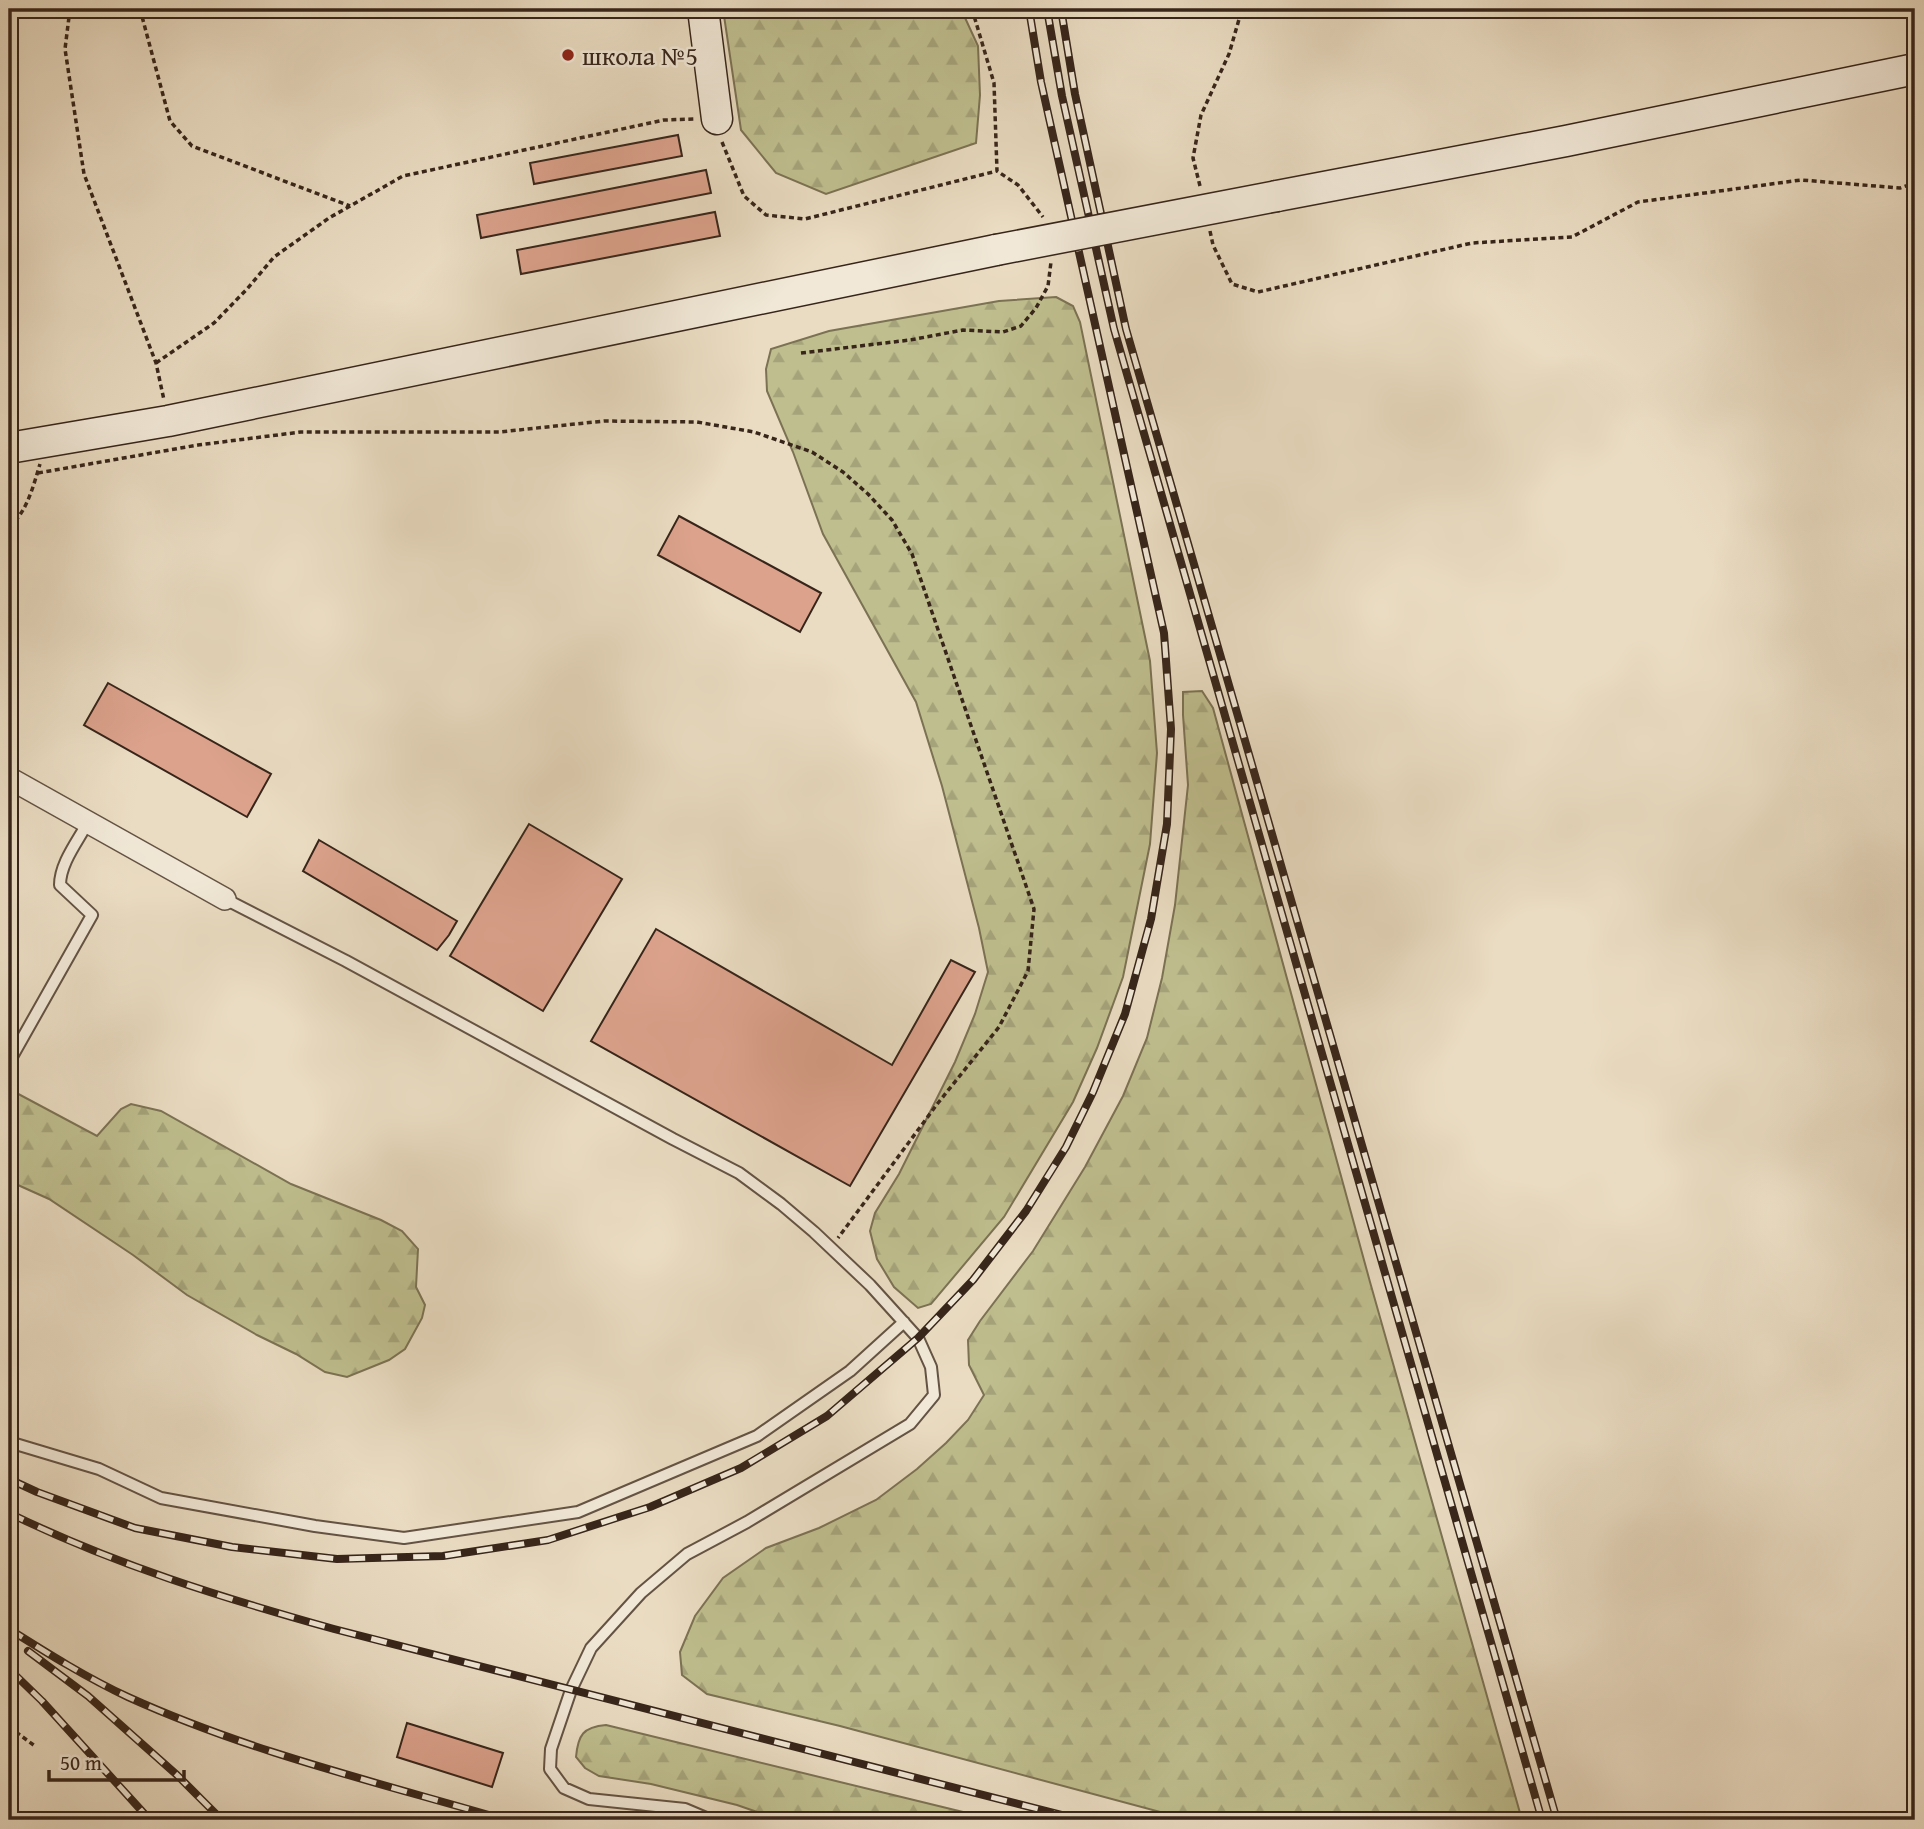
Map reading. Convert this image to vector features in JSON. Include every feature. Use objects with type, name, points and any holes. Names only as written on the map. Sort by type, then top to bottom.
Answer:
[{"type":"main road","points":[[703,9],[717,118]]},
{"type":"main road","points":[[9,448],[169,421],[996,250],[1566,141],[1915,68]]},
{"type":"street","points":[[9,778],[225,899]]},
{"type":"lane","points":[[9,1062],[92,915],[60,885],[63,868],[88,822]]},
{"type":"lane","points":[[225,899],[346,961],[739,1173],[781,1203],[830,1248],[870,1285],[918,1338],[931,1367],[934,1395],[910,1424],[747,1522],[687,1554],[641,1593],[591,1648],[571,1690],[551,1748],[550,1769],[564,1788],[589,1799],[684,1809],[711,1820]]},
{"type":"lane","points":[[9,1442],[99,1469],[161,1498],[315,1526],[404,1538],[578,1512],[757,1436],[850,1371],[904,1322]]},
{"type":"path","points":[[70,9],[65,49],[84,174],[156,363],[169,421]]},
{"type":"path","points":[[141,9],[170,121],[192,146],[350,206]]},
{"type":"path","points":[[1202,195],[1193,158],[1201,115],[1229,54],[1242,9]]},
{"type":"path","points":[[156,363],[214,323],[274,257],[329,218],[403,176],[664,120],[717,118],[722,147],[744,196],[766,215],[805,219],[997,171]]},
{"type":"path","points":[[1208,220],[1213,244],[1232,284],[1258,292],[1472,243],[1572,237],[1638,202],[1801,180],[1900,188],[1915,183]]},
{"type":"path","points":[[38,473],[198,445],[302,432],[499,432],[604,421],[697,422],[754,432],[812,452],[843,472],[868,494],[892,520],[912,554],[1034,909],[1028,971],[999,1027],[938,1103],[830,1248]]},
{"type":"path","points":[[9,527],[25,507],[48,442]]},
{"type":"path","points":[[9,1727],[36,1746]]},
{"type":"green space","points":[[723,9],[961,9],[978,46],[980,95],[976,143],[826,194],[776,173],[741,130]]},
{"type":"green space","points":[[1056,297],[1073,306],[1080,322],[1150,661],[1157,753],[1150,844],[1123,977],[1097,1048],[1073,1102],[1004,1217],[931,1304],[918,1308],[894,1287],[877,1259],[870,1231],[875,1213],[899,1174],[955,1062],[975,1014],[988,972],[942,786],[916,702],[823,534],[767,391],[766,369],[771,349],[829,331],[999,301]]},
{"type":"green space","points":[[1202,691],[1213,708],[1370,1282],[1522,1820],[1190,1820],[840,1726],[707,1694],[682,1675],[680,1652],[695,1616],[723,1578],[766,1548],[819,1528],[876,1500],[946,1443],[968,1420],[984,1395],[969,1365],[968,1340],[1033,1251],[1085,1167],[1123,1096],[1147,1038],[1162,978],[1175,905],[1188,785],[1183,692]]},
{"type":"green space","points":[[9,1089],[97,1136],[121,1109],[131,1104],[161,1111],[291,1184],[402,1231],[418,1249],[416,1287],[425,1305],[422,1318],[405,1349],[389,1360],[347,1377],[325,1372],[187,1295],[49,1199],[9,1181]]},
{"type":"green space","points":[[606,1725],[996,1820],[780,1820],[737,1805],[651,1784],[599,1776],[585,1768],[576,1757],[577,1749],[580,1738],[587,1730]]},
{"type":"building","points":[[678,135],[682,156],[534,184],[530,163]]},
{"type":"building","points":[[706,170],[711,193],[481,238],[477,215]]},
{"type":"building","points":[[715,212],[720,236],[521,274],[517,250]]},
{"type":"building","points":[[679,516],[821,593],[800,632],[658,555]]},
{"type":"building","points":[[108,683],[271,774],[247,817],[84,725]]},
{"type":"building","points":[[529,824],[622,879],[543,1011],[450,956]]},
{"type":"building","points":[[319,840],[457,921],[437,950],[303,871]]},
{"type":"building","points":[[656,929],[892,1065],[951,960],[975,972],[850,1186],[591,1041]]},
{"type":"building","points":[[407,1723],[503,1753],[492,1787],[397,1757]]},
{"type":"railway","points":[[9,1479],[135,1528],[232,1547],[337,1559],[443,1556],[548,1540],[650,1507],[741,1468],[827,1416],[918,1338],[973,1280],[1026,1211],[1066,1147],[1093,1092],[1125,1014],[1151,919],[1167,824],[1171,729],[1164,633],[1041,82],[1029,9]]},
{"type":"railway","points":[[1047,9],[1062,96],[1114,329],[1542,1820]]},
{"type":"railway","points":[[1061,9],[1075,94],[1126,329],[1557,1820]]},
{"type":"railway","points":[[9,1513],[128,1564],[292,1617],[1081,1820]]},
{"type":"railway","points":[[9,1629],[97,1682],[174,1717],[315,1765],[506,1820]]},
{"type":"railway","points":[[28,1651],[88,1696],[177,1775],[222,1820]]},
{"type":"railway","points":[[9,1669],[42,1701],[150,1820]]},
{"type":"place","name":"школа №5","points":[[568,55]]}]
